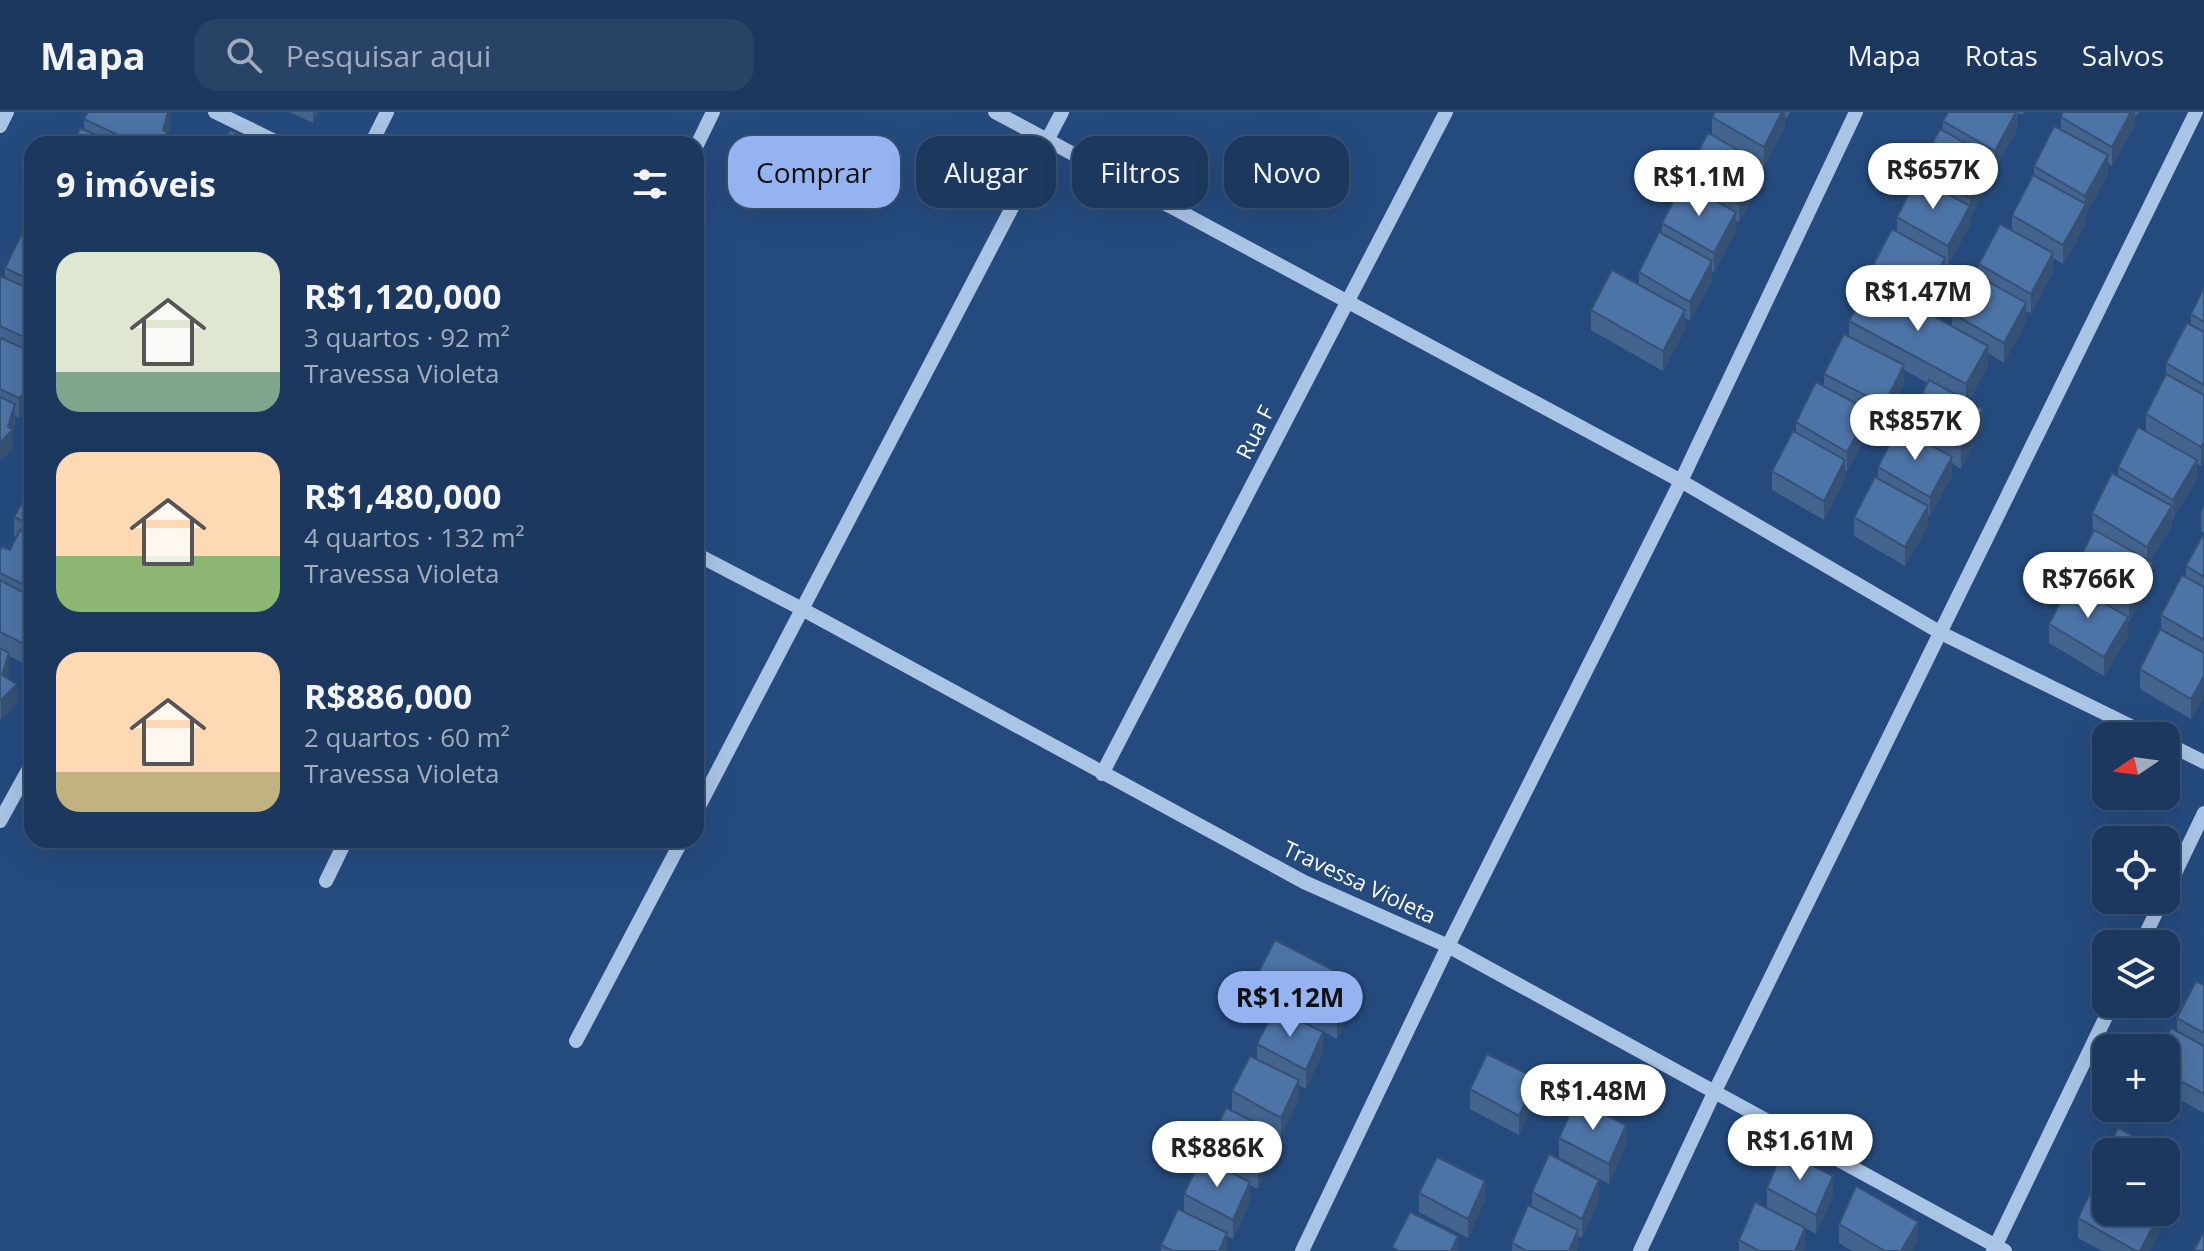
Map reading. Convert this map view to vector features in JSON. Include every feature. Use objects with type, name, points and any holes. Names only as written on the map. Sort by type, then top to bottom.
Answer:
[{"type":"street","points":[[0,126],[7,112]]},
{"type":"street","points":[[215,112],[264,136]]},
{"type":"street","points":[[375,136],[387,112]]},
{"type":"street","points":[[701,136],[713,112]]},
{"type":"street","points":[[995,112],[1040,136]]},
{"type":"street","points":[[1050,136],[1062,112]]},
{"type":"street","name":"Rua F","points":[[1102,774],[1446,112]]},
{"type":"street","points":[[1302,1251],[1448,946],[1681,481],[1856,112]]},
{"type":"street","points":[[1640,1251],[1714,1093],[2196,112]]},
{"type":"street","points":[[1056,144],[1681,481],[1941,633],[2122,722]]},
{"type":"street","points":[[704,797],[1012,208]]},
{"type":"street","name":"Travessa Violeta","points":[[704,558],[1304,882],[1448,946],[1998,1249]]},
{"type":"street","points":[[2180,750],[2204,762]]},
{"type":"street","points":[[0,821],[24,778]]},
{"type":"street","points":[[2180,863],[2204,813]]},
{"type":"street","points":[[326,881],[342,848]]},
{"type":"street","points":[[576,1041],[678,848]]},
{"type":"street","points":[[1998,1249],[2105,1018]]},
{"type":"building","points":[[88,112],[168,112],[163,130],[168,133],[165,136],[120,136],[84,119]]},
{"type":"building","points":[[1715,112],[1782,112],[1764,147],[1712,117]]},
{"type":"building","points":[[1948,112],[2016,112],[1995,151],[1943,121]]},
{"type":"building","points":[[2063,112],[2131,112],[2112,147],[2061,117]]},
{"type":"building","points":[[2054,126],[2108,155],[2085,196],[2034,166]]},
{"type":"building","points":[[80,128],[98,136],[76,136]]},
{"type":"building","points":[[1940,129],[1992,158],[1970,198],[1919,168]]},
{"type":"building","points":[[230,130],[242,136],[227,136]]},
{"type":"building","points":[[1708,133],[1761,163],[1739,203],[1687,173]]},
{"type":"building","points":[[2033,175],[2086,204],[2063,245],[2012,215]]},
{"type":"building","points":[[1917,177],[1970,206],[1948,246],[1897,217]]},
{"type":"building","points":[[1683,183],[1736,212],[1714,253],[1662,223]]},
{"type":"building","points":[[2000,224],[2053,253],[2031,294],[1979,264]]},
{"type":"building","points":[[24,229],[24,277],[5,268]]},
{"type":"building","points":[[1892,229],[1945,258],[1923,299],[1871,269]]},
{"type":"building","points":[[1659,232],[1712,261],[1690,302],[1639,272]]},
{"type":"building","points":[[1612,270],[1685,310],[1663,351],[1591,310]]},
{"type":"building","points":[[1973,273],[2026,303],[2004,343],[1952,313]]},
{"type":"building","points":[[0,276],[24,286],[24,337],[0,326]]},
{"type":"building","points":[[1870,281],[1988,346],[1966,384],[1849,321]]},
{"type":"building","points":[[2204,287],[2204,322],[2191,314]]},
{"type":"building","points":[[2187,323],[2204,332],[2204,385],[2166,363]]},
{"type":"building","points":[[1844,334],[1904,365],[1884,405],[1824,374]]},
{"type":"building","points":[[0,338],[24,348],[24,393],[19,398],[0,389]]},
{"type":"building","points":[[2166,374],[2204,395],[2204,442],[2201,447],[2146,414]]},
{"type":"building","points":[[1929,380],[1983,409],[1961,449],[1909,420]]},
{"type":"building","points":[[1816,382],[1870,411],[1847,452],[1796,422]]},
{"type":"building","points":[[0,397],[15,404],[8,427],[13,430],[0,442]]},
{"type":"building","points":[[1898,427],[1952,457],[1930,497],[1878,467]]},
{"type":"building","points":[[2138,427],[2197,460],[2173,500],[2118,467]]},
{"type":"building","points":[[1793,431],[1845,460],[1824,501],[1772,471]]},
{"type":"building","points":[[2112,473],[2172,506],[2147,547],[2092,513]]},
{"type":"building","points":[[1875,477],[1928,506],[1905,547],[1854,517]]},
{"type":"building","points":[[24,500],[24,521],[14,517]]},
{"type":"building","points":[[20,530],[24,532],[24,585],[0,573],[0,550],[2,547],[10,550]]},
{"type":"building","points":[[2094,530],[2153,563],[2129,603],[2074,570]]},
{"type":"building","points":[[2204,533],[2204,577],[2186,566]]},
{"type":"building","points":[[2182,575],[2204,587],[2204,640],[2161,615]]},
{"type":"building","points":[[0,580],[24,593],[24,644],[0,632]]},
{"type":"building","points":[[2070,584],[2128,617],[2104,657],[2049,624]]},
{"type":"building","points":[[2160,629],[2204,653],[2204,676],[2191,699],[2140,669]]},
{"type":"building","points":[[0,648],[9,653],[2,675],[17,684],[1,700],[0,699]]},
{"type":"building","points":[[1275,940],[1356,982],[1337,1020],[1256,977]]},
{"type":"building","points":[[2196,981],[2204,985],[2204,1033],[2177,1018],[2180,1018]]},
{"type":"building","points":[[1275,1008],[1323,1032],[1306,1070],[1257,1044]]},
{"type":"building","points":[[2171,1028],[2204,1046],[2204,1094],[2180,1081],[2180,1034],[2168,1034]]},
{"type":"building","points":[[1487,1054],[1536,1078],[1519,1116],[1470,1089]]},
{"type":"building","points":[[1250,1056],[1299,1080],[1281,1118],[1232,1091]]},
{"type":"building","points":[[1576,1100],[1626,1125],[1609,1164],[1559,1138]]},
{"type":"building","points":[[1226,1108],[1275,1132],[1258,1169],[1209,1143]]},
{"type":"building","points":[[2118,1128],[2137,1138],[2113,1138]]},
{"type":"building","points":[[1783,1150],[1833,1176],[1816,1215],[1767,1188]]},
{"type":"building","points":[[1549,1154],[1599,1180],[1582,1219],[1532,1192]]},
{"type":"building","points":[[1437,1157],[1485,1181],[1468,1219],[1419,1193]]},
{"type":"building","points":[[1201,1158],[1250,1182],[1233,1220],[1184,1194]]},
{"type":"building","points":[[1856,1186],[1918,1222],[1901,1251],[1885,1251],[1839,1224]]},
{"type":"building","points":[[2092,1189],[2092,1226],[2078,1218]]},
{"type":"building","points":[[1755,1202],[1805,1228],[1795,1251],[1759,1251],[1739,1240]]},
{"type":"building","points":[[1528,1205],[1578,1230],[1569,1251],[1527,1251],[1512,1243]]},
{"type":"building","points":[[1178,1209],[1227,1233],[1219,1251],[1173,1251],[1161,1245]]},
{"type":"building","points":[[1410,1212],[1458,1236],[1451,1251],[1399,1251],[1392,1247]]},
{"type":"building","points":[[2092,1226],[2153,1226],[2140,1251]]},
{"type":"building","points":[[2202,1235],[2204,1251],[2194,1251]]}]
